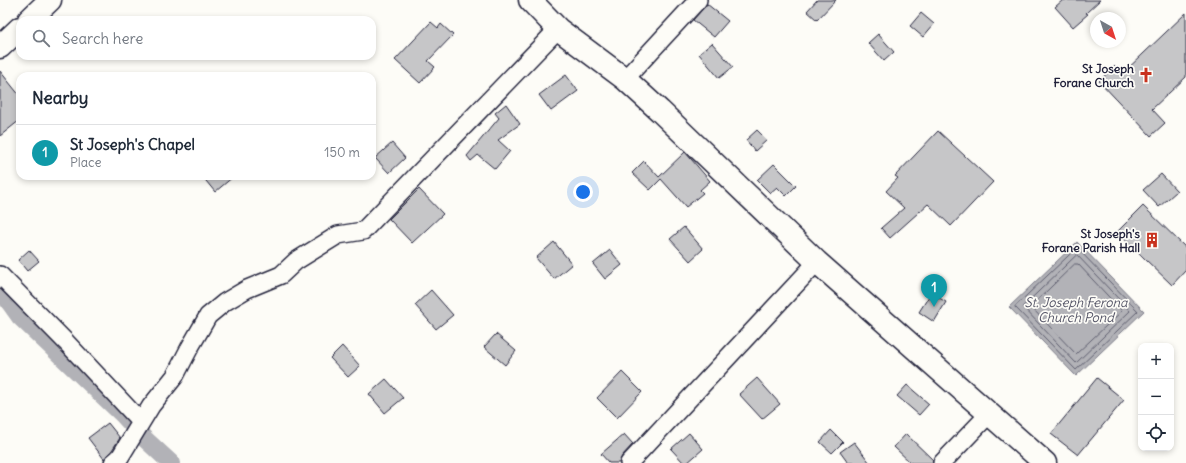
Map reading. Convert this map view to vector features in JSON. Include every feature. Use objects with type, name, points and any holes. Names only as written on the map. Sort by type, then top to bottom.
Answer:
[{"type":"main road","points":[[33,16],[50,0]]},
{"type":"main road","points":[[530,0],[558,29],[625,79],[666,116],[817,262],[1045,463]]},
{"type":"main road","points":[[0,47],[16,32]]},
{"type":"street","points":[[625,79],[698,0]]},
{"type":"street","points":[[113,463],[120,457],[151,406],[175,376],[208,316],[224,302],[247,289],[281,275],[296,261],[338,235],[363,231],[558,29]]},
{"type":"street","points":[[629,463],[817,262]]},
{"type":"street","points":[[0,275],[66,342],[136,430]]},
{"type":"street","points":[[942,463],[989,414]]},
{"type":"water","name":"St. Joseph Ferona Church Pond","points":[[1077,242],[1144,311],[1076,376],[1009,307]]},
{"type":"building","points":[[817,0],[836,0],[817,20],[807,11]]},
{"type":"building","points":[[1063,0],[1100,0],[1086,13],[1088,14],[1073,27],[1055,7]]},
{"type":"building","points":[[707,4],[728,21],[714,37],[693,20]]},
{"type":"building","points":[[921,13],[934,24],[923,37],[910,26]]},
{"type":"building","name":"St Joseph Forane Church","points":[[1186,13],[1186,77],[1152,109],[1165,123],[1151,136],[1099,81],[1115,66],[1122,74]]},
{"type":"building","points":[[431,22],[438,28],[441,24],[453,35],[428,61],[435,67],[420,83],[395,60]]},
{"type":"building","points":[[878,34],[894,52],[884,61],[868,43]]},
{"type":"building","points":[[712,43],[733,67],[719,78],[699,54]]},
{"type":"building","points":[[0,71],[16,91],[16,123],[0,136]]},
{"type":"building","points":[[566,75],[578,91],[551,111],[539,95]]},
{"type":"building","points":[[506,104],[520,124],[498,140],[510,151],[495,169],[478,155],[471,161],[467,156],[499,118],[495,113]]},
{"type":"building","points":[[757,130],[767,140],[755,151],[746,140]]},
{"type":"building","points":[[938,131],[993,182],[951,226],[928,204],[890,238],[881,228],[904,208],[886,191],[898,178],[895,176]]},
{"type":"building","points":[[392,143],[405,158],[389,173],[376,159],[376,157]]},
{"type":"building","points":[[685,152],[710,181],[700,190],[703,193],[686,207],[661,179],[650,190],[632,173],[644,161],[659,177]]},
{"type":"building","points":[[774,164],[796,186],[786,196],[777,187],[770,193],[757,180]]},
{"type":"building","points":[[1161,174],[1177,191],[1159,207],[1143,190]]},
{"type":"building","points":[[205,180],[229,180],[215,192]]},
{"type":"building","points":[[419,189],[443,214],[412,243],[389,219]]},
{"type":"building","name":"St Joseph's Forane Parish Hall","points":[[1143,206],[1186,248],[1186,270],[1172,285],[1117,232]]},
{"type":"building","points":[[684,227],[703,249],[690,261],[670,239]]},
{"type":"building","points":[[554,242],[572,264],[554,279],[536,258]]},
{"type":"building","points":[[29,250],[39,261],[27,271],[18,260]]},
{"type":"building","points":[[610,250],[622,265],[605,279],[593,264]]},
{"type":"building","points":[[431,290],[453,315],[436,329],[415,305]]},
{"type":"building","points":[[931,293],[946,302],[934,322],[919,312]]},
{"type":"building","points":[[496,334],[516,351],[505,365],[484,347]]},
{"type":"building","points":[[342,346],[360,366],[348,377],[330,358]]},
{"type":"building","points":[[622,372],[642,392],[617,418],[597,398]]},
{"type":"building","points":[[757,378],[780,404],[762,419],[739,394]]},
{"type":"building","points":[[1097,378],[1124,400],[1078,455],[1051,434]]},
{"type":"building","points":[[386,379],[403,398],[385,413],[369,394]]},
{"type":"building","points":[[907,385],[929,404],[919,415],[897,396]]},
{"type":"building","points":[[108,423],[120,438],[104,459],[88,438]]},
{"type":"building","points":[[831,430],[843,442],[832,453],[820,442]]},
{"type":"building","points":[[689,433],[703,449],[687,463],[684,463],[671,449]]},
{"type":"building","points":[[624,434],[633,444],[622,456],[619,463],[609,463],[601,454]]},
{"type":"building","points":[[906,434],[933,460],[932,463],[911,463],[894,447]]},
{"type":"building","points":[[854,442],[870,463],[848,463],[840,452]]},
{"type":"waterway","points":[[0,289],[20,317],[171,463]]},
{"type":"place","name":"St Joseph Forane Church","points":[[1146,75]]},
{"type":"place","name":"St Joseph's Forane Parish Hall","points":[[1152,240]]},
{"type":"place","name":"St Joseph's Chapel","points":[[934,307]]}]
